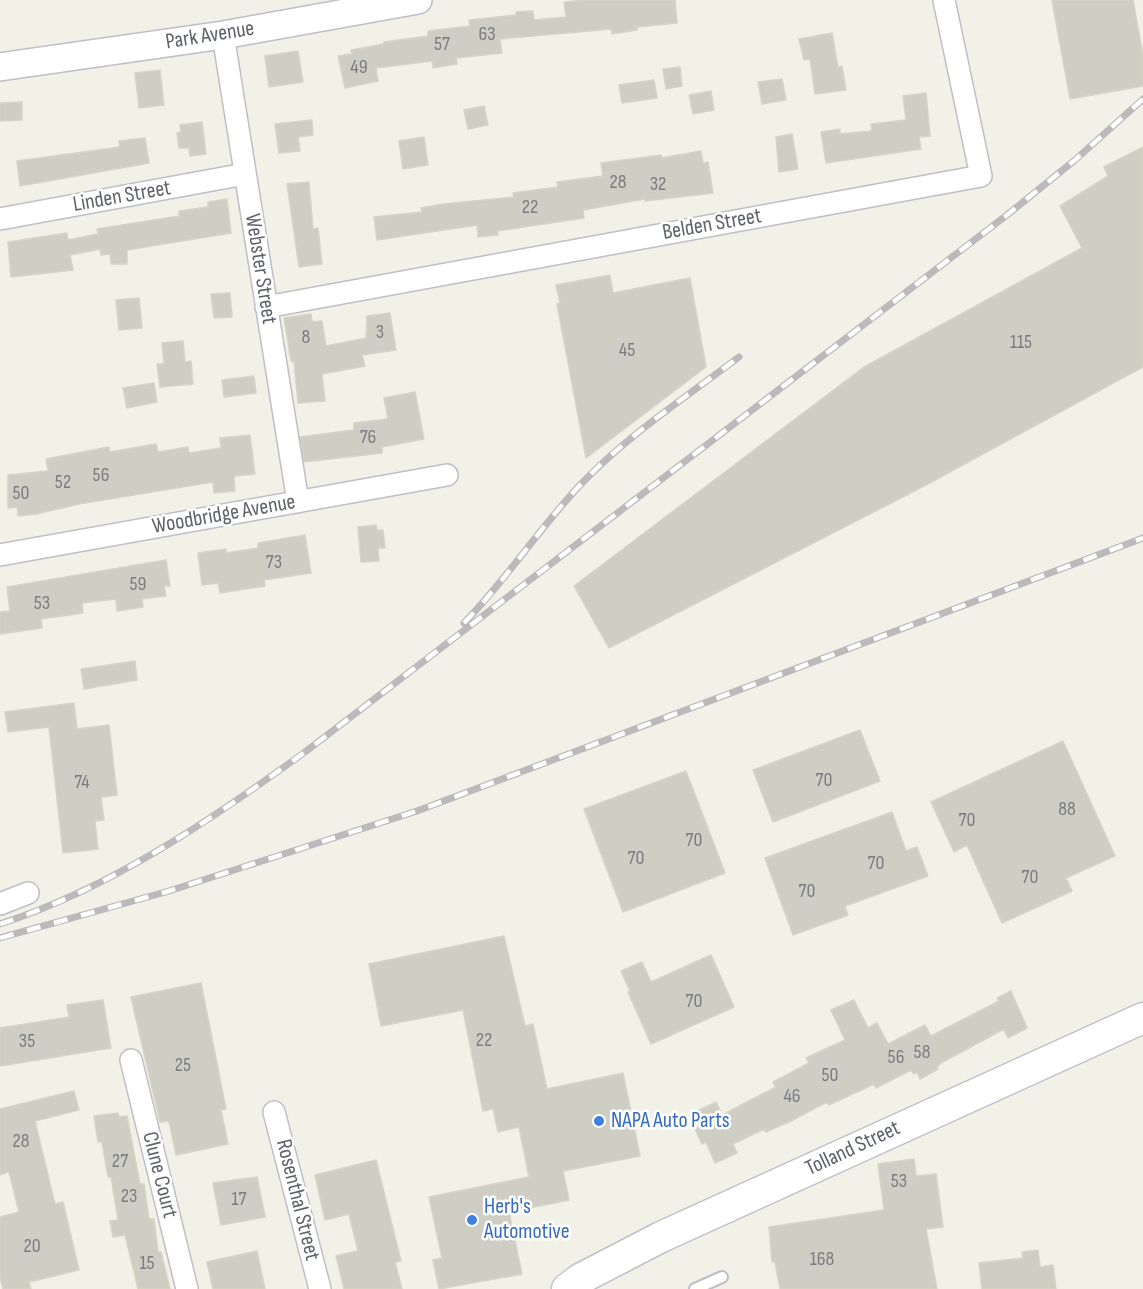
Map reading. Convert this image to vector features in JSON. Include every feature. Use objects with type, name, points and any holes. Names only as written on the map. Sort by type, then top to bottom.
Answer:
[{"type":"main road","name":"Tolland Street","points":[[567,1289],[579,1279],[660,1237],[1143,1018]]},
{"type":"street","name":"Park Avenue","points":[[0,67],[223,35],[418,0]]},
{"type":"street","name":"Belden Street","points":[[266,307],[981,176],[945,0]]},
{"type":"street","name":"Webster Street","points":[[223,35],[298,502]]},
{"type":"street","name":"Linden Street","points":[[0,219],[245,174]]},
{"type":"street","name":"Woodbridge Avenue","points":[[0,555],[447,475]]},
{"type":"street","points":[[0,904],[28,892]]},
{"type":"street","name":"Clune Court","points":[[131,1060],[187,1289]]},
{"type":"street","name":"Rosenthal Street","points":[[274,1112],[320,1289]]},
{"type":"lane","points":[[695,1289],[722,1277]]},
{"type":"building","points":[[675,0],[677,23],[637,27],[637,30],[612,34],[611,29],[500,39],[502,53],[456,58],[457,64],[433,68],[432,61],[376,68],[378,81],[345,88],[338,56],[352,54],[351,50],[384,44],[384,42],[428,36],[428,31],[470,26],[469,20],[516,15],[516,12],[533,11],[534,20],[566,17],[564,2]]},
{"type":"building","points":[[1052,0],[1133,0],[1143,56],[1143,86],[1070,99]]},
{"type":"building","points":[[832,33],[838,67],[842,66],[846,90],[815,94],[810,59],[804,60],[799,39]]},
{"type":"building","points":[[298,51],[303,82],[269,87],[265,56]]},
{"type":"building","points":[[680,67],[682,86],[666,89],[663,69]]},
{"type":"building","points":[[160,70],[164,105],[139,108],[135,73]]},
{"type":"building","points":[[782,79],[786,100],[762,104],[758,82]]},
{"type":"building","points":[[654,80],[657,98],[622,103],[619,85]]},
{"type":"building","points":[[711,91],[714,110],[693,114],[689,95]]},
{"type":"building","points":[[926,93],[930,136],[919,137],[921,149],[826,163],[821,132],[840,129],[840,134],[872,131],[871,124],[906,120],[903,96]]},
{"type":"building","points":[[22,102],[22,120],[0,121],[0,103]]},
{"type":"building","points":[[484,106],[488,125],[468,129],[464,110]]},
{"type":"building","points":[[312,120],[313,135],[298,137],[300,151],[279,153],[275,124]]},
{"type":"building","points":[[202,122],[206,154],[190,156],[189,148],[179,148],[177,133],[181,132],[180,125]]},
{"type":"building","points":[[792,134],[798,169],[779,172],[776,137]]},
{"type":"building","points":[[424,137],[428,165],[403,169],[399,141]]},
{"type":"building","points":[[145,138],[149,163],[20,186],[17,161],[120,147],[119,141]]},
{"type":"building","points":[[1143,147],[1143,367],[926,485],[609,648],[574,586],[864,367],[1082,248],[1060,206],[1108,176],[1104,167]]},
{"type":"building","points":[[701,151],[703,163],[708,162],[713,193],[645,201],[645,199],[583,210],[584,218],[497,231],[498,235],[478,237],[477,225],[377,240],[374,217],[422,212],[421,208],[443,204],[514,197],[513,193],[558,187],[557,182],[603,176],[601,163],[661,155],[662,158]]},
{"type":"building","points":[[309,182],[313,229],[318,228],[322,264],[299,267],[287,184]]},
{"type":"building","points":[[227,199],[231,233],[127,250],[127,264],[111,264],[110,254],[101,255],[100,249],[70,255],[73,270],[11,277],[8,242],[67,233],[68,240],[98,234],[97,229],[179,216],[179,211],[208,207],[208,202]]},
{"type":"building","points":[[610,275],[613,293],[690,278],[706,367],[586,458],[557,304],[560,303],[556,285]]},
{"type":"building","points":[[230,293],[232,317],[214,318],[211,294]]},
{"type":"building","points":[[139,298],[142,328],[119,330],[116,300]]},
{"type":"building","points":[[390,313],[396,350],[362,355],[365,366],[322,374],[325,401],[298,403],[294,361],[291,361],[284,318],[311,314],[312,322],[322,321],[326,346],[366,338],[367,316]]},
{"type":"building","points":[[183,341],[185,362],[191,361],[193,384],[160,387],[157,364],[164,364],[162,343]]},
{"type":"building","points":[[254,376],[256,393],[224,397],[222,380]]},
{"type":"building","points":[[154,383],[157,402],[127,408],[123,388]]},
{"type":"building","points":[[415,392],[424,439],[382,447],[382,453],[304,462],[300,437],[354,430],[354,423],[388,419],[384,398]]},
{"type":"building","points":[[250,435],[255,474],[234,476],[235,491],[214,493],[213,482],[79,504],[36,514],[18,516],[17,507],[8,508],[8,475],[48,471],[46,459],[109,447],[110,452],[156,444],[158,452],[188,447],[189,453],[221,448],[220,438]]},
{"type":"building","points":[[376,525],[377,530],[383,530],[385,548],[378,548],[379,561],[361,562],[358,527]]},
{"type":"building","points":[[305,535],[311,573],[264,580],[265,586],[220,593],[218,583],[202,585],[198,553],[226,549],[226,553],[258,548],[258,543]]},
{"type":"building","points":[[166,560],[170,586],[164,586],[166,596],[142,599],[143,607],[117,611],[116,599],[82,603],[83,613],[41,619],[42,628],[0,634],[0,612],[10,611],[7,587]]},
{"type":"building","points":[[135,661],[137,680],[84,689],[81,669]]},
{"type":"building","points":[[74,703],[77,729],[109,725],[117,795],[101,797],[104,820],[95,821],[98,849],[63,853],[49,727],[8,732],[5,712]]},
{"type":"building","points":[[860,730],[880,781],[773,822],[753,770]]},
{"type":"building","points":[[1063,741],[1115,856],[1066,878],[1072,891],[1002,923],[967,845],[954,852],[931,802]]},
{"type":"building","points":[[686,771],[725,873],[623,912],[584,809]]},
{"type":"building","points":[[892,812],[906,851],[917,847],[928,876],[845,906],[848,915],[793,935],[765,858]]},
{"type":"building","points":[[504,936],[525,1026],[533,1024],[547,1089],[623,1073],[640,1156],[563,1171],[569,1200],[509,1212],[522,1274],[439,1289],[433,1260],[442,1258],[429,1197],[529,1177],[519,1127],[498,1132],[493,1109],[483,1111],[463,1010],[381,1026],[369,964]]},
{"type":"building","points":[[711,955],[734,1007],[651,1044],[621,971],[642,962],[651,982]]},
{"type":"building","points":[[201,983],[226,1109],[221,1110],[228,1144],[176,1155],[169,1121],[160,1122],[131,997]]},
{"type":"building","points":[[1011,991],[1027,1028],[1008,1038],[1004,1029],[941,1063],[938,1069],[920,1079],[917,1072],[914,1074],[911,1070],[876,1088],[874,1084],[829,1105],[827,1102],[789,1122],[766,1132],[764,1129],[733,1144],[737,1153],[715,1163],[706,1142],[702,1144],[695,1129],[700,1127],[693,1113],[716,1102],[722,1115],[776,1087],[773,1082],[809,1063],[806,1058],[845,1040],[831,1010],[854,1000],[868,1028],[877,1023],[888,1044],[925,1025],[931,1036],[999,1001],[997,998]]},
{"type":"building","points":[[103,1000],[111,1048],[0,1066],[0,1028],[69,1017],[67,1005]]},
{"type":"building","points":[[74,1091],[79,1110],[35,1121],[55,1204],[63,1202],[79,1270],[29,1282],[31,1289],[3,1289],[0,1277],[0,1217],[19,1212],[9,1172],[0,1175],[0,1109]]},
{"type":"building","points":[[118,1113],[119,1117],[127,1116],[140,1184],[144,1184],[149,1219],[154,1219],[158,1252],[161,1252],[170,1289],[138,1289],[125,1235],[113,1237],[110,1221],[118,1220],[111,1177],[108,1177],[102,1142],[98,1142],[94,1116]]},
{"type":"building","points":[[914,1159],[916,1176],[936,1174],[943,1227],[926,1229],[937,1289],[780,1289],[775,1262],[772,1262],[769,1227],[884,1210],[878,1164]]},
{"type":"building","points":[[376,1160],[401,1261],[395,1262],[402,1289],[344,1289],[336,1256],[358,1251],[349,1214],[325,1220],[315,1175]]},
{"type":"building","points":[[257,1177],[265,1217],[221,1225],[213,1183]]},
{"type":"building","points":[[1038,1250],[1040,1267],[1053,1265],[1056,1289],[982,1289],[979,1263],[1023,1258],[1022,1252]]},
{"type":"building","points":[[257,1251],[265,1289],[213,1289],[207,1262]]},
{"type":"railway","points":[[0,924],[81,892],[120,872],[196,827],[305,752],[1007,215],[1075,160],[1143,99]]},
{"type":"railway","points":[[464,623],[495,589],[552,517],[600,465],[658,417],[739,357]]},
{"type":"railway","points":[[0,938],[169,891],[417,811],[1143,538]]},
{"type":"place","name":"NAPA Auto Parts","points":[[599,1121]]},
{"type":"place","name":"Herb's Automotive","points":[[472,1220]]}]
